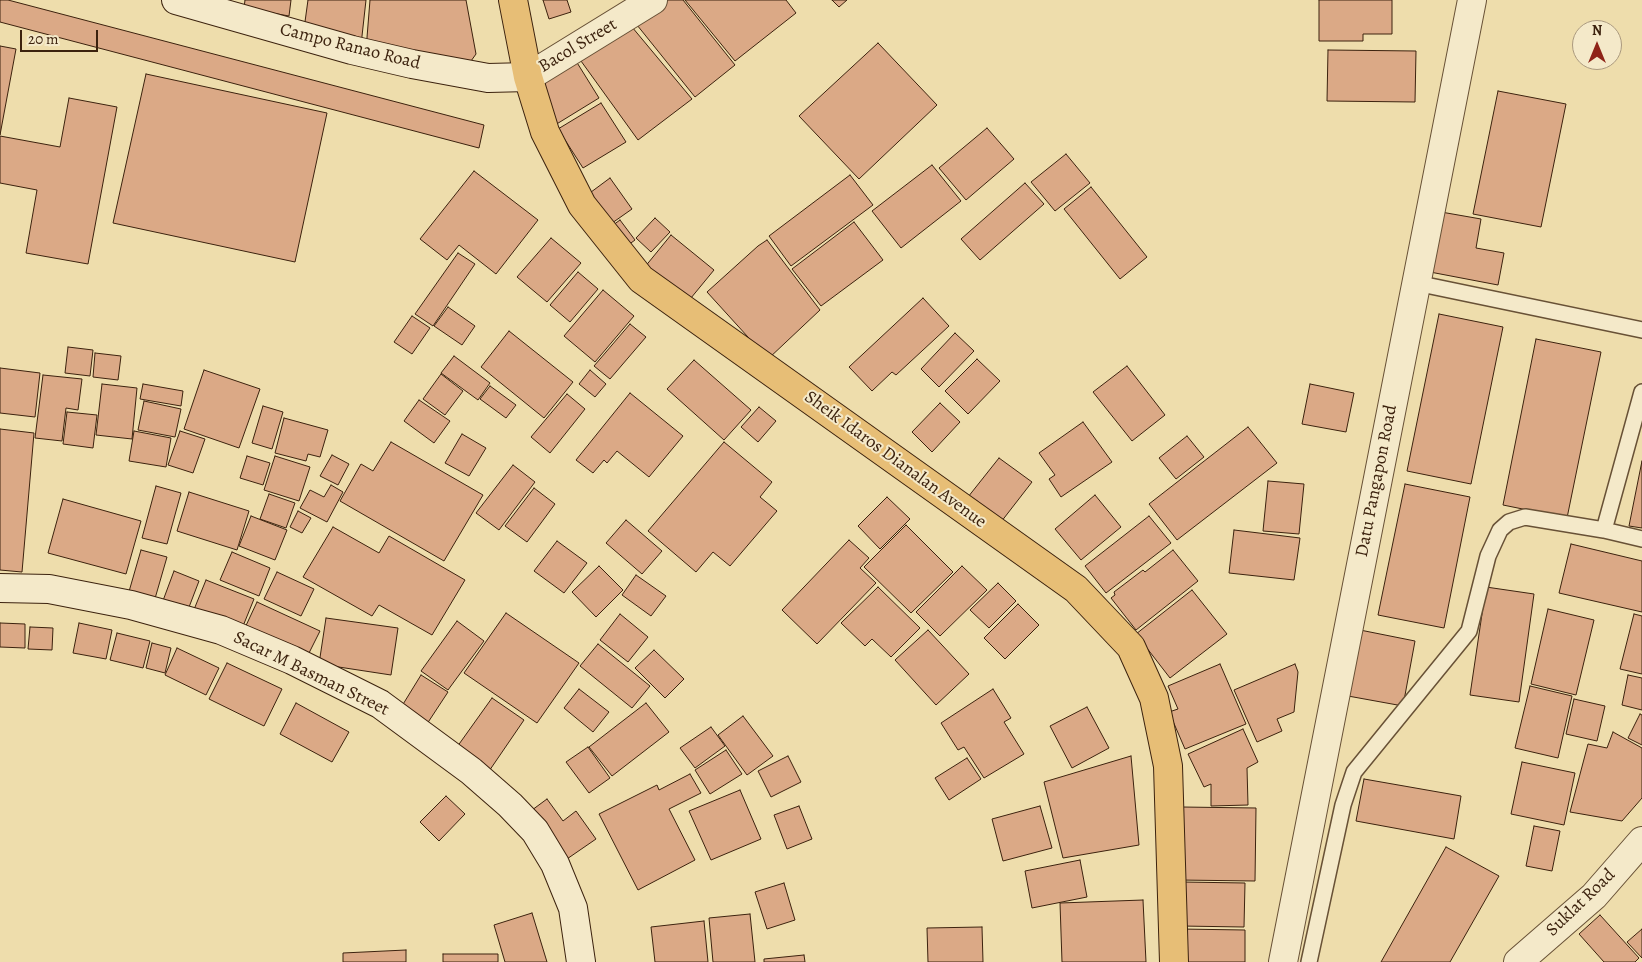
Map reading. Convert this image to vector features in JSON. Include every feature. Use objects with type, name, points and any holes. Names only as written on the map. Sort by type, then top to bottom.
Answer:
[{"type":"main road","name":"Sheik Idaros Dianalan Avenue","points":[[513,0],[528,76],[545,132],[582,205],[641,279],[1076,589],[1131,647],[1154,698],[1168,766],[1174,962]]},
{"type":"street","name":"Campo Ranao Road","points":[[176,0],[352,50],[412,64],[488,78],[528,76]]},
{"type":"street","name":"Bacol Street","points":[[528,76],[653,0]]},
{"type":"street","name":"Datu Pangapon Road","points":[[1283,962],[1472,0]]},
{"type":"street","name":"Sacar M Basman Street","points":[[0,588],[49,589],[131,605],[222,630],[292,660],[380,704],[471,771],[510,805],[535,831],[555,864],[573,908],[581,962]]},
{"type":"street","name":"Suklat Road","points":[[1518,962],[1594,896],[1642,842]]},
{"type":"lane","points":[[1416,283],[1642,330]]},
{"type":"lane","points":[[1604,530],[1642,392]]},
{"type":"lane","points":[[1309,962],[1343,805],[1354,772],[1469,632],[1488,556],[1500,530],[1509,522],[1525,517],[1604,530],[1642,539]]},
{"type":"building","points":[[0,0],[8,0],[484,125],[479,148],[0,22]]},
{"type":"building","points":[[245,0],[291,0],[289,16],[244,8]]},
{"type":"building","points":[[308,0],[366,0],[361,45],[304,29]]},
{"type":"building","points":[[370,0],[466,0],[476,54],[471,61],[366,50]]},
{"type":"building","points":[[543,0],[567,0],[571,12],[549,19]]},
{"type":"building","points":[[668,0],[683,0],[735,65],[695,97],[637,25]]},
{"type":"building","points":[[685,0],[786,0],[796,13],[735,61]]},
{"type":"building","points":[[832,0],[847,0],[839,7]]},
{"type":"building","points":[[1319,0],[1392,0],[1392,34],[1363,34],[1363,41],[1319,41]]},
{"type":"building","points":[[632,27],[692,99],[638,140],[581,61]]},
{"type":"building","points":[[878,43],[937,105],[859,179],[799,116]]},
{"type":"building","points":[[0,46],[16,49],[0,135]]},
{"type":"building","points":[[1328,50],[1416,51],[1415,102],[1327,101]]},
{"type":"building","points":[[576,61],[599,98],[555,125],[540,83]]},
{"type":"building","points":[[146,74],[327,113],[295,262],[113,223]]},
{"type":"building","points":[[1498,91],[1566,104],[1541,227],[1473,214]]},
{"type":"building","points":[[69,98],[117,107],[88,264],[26,253],[37,190],[0,183],[0,136],[60,147]]},
{"type":"building","points":[[601,103],[626,142],[583,168],[558,129]]},
{"type":"building","points":[[987,128],[1014,159],[966,200],[939,168]]},
{"type":"building","points":[[1066,154],[1090,183],[1055,211],[1031,182]]},
{"type":"building","points":[[932,165],[961,201],[901,248],[872,211]]},
{"type":"building","points":[[474,171],[538,220],[496,274],[459,245],[447,260],[420,239]]},
{"type":"building","points":[[850,175],[873,205],[791,266],[769,236]]},
{"type":"building","points":[[610,178],[632,209],[605,228],[583,198]]},
{"type":"building","points":[[1025,183],[1044,204],[980,260],[961,239]]},
{"type":"building","points":[[1091,187],[1147,257],[1120,279],[1064,209]]},
{"type":"building","points":[[1441,212],[1481,219],[1476,248],[1504,253],[1498,285],[1430,272]]},
{"type":"building","points":[[655,218],[670,232],[651,252],[636,238]]},
{"type":"building","points":[[620,220],[635,240],[620,251],[605,231]]},
{"type":"building","points":[[854,222],[883,260],[821,306],[792,269]]},
{"type":"building","points":[[671,235],[714,270],[686,304],[644,268]]},
{"type":"building","points":[[551,238],[581,263],[547,302],[517,277]]},
{"type":"building","points":[[767,240],[820,310],[768,359],[707,292]]},
{"type":"building","points":[[458,253],[475,264],[433,326],[415,314]]},
{"type":"building","points":[[578,272],[598,289],[570,322],[550,305]]},
{"type":"building","points":[[603,290],[634,316],[595,362],[564,336]]},
{"type":"building","points":[[923,298],[949,326],[896,375],[892,372],[872,391],[849,367]]},
{"type":"building","points":[[448,307],[475,326],[462,345],[434,326]]},
{"type":"building","points":[[1439,314],[1503,327],[1471,484],[1407,471]]},
{"type":"building","points":[[412,316],[430,328],[412,354],[394,342]]},
{"type":"building","points":[[630,324],[646,337],[610,379],[594,366]]},
{"type":"building","points":[[509,331],[573,382],[544,418],[481,367]]},
{"type":"building","points":[[955,333],[974,351],[939,387],[921,369]]},
{"type":"building","points":[[1536,339],[1601,352],[1567,518],[1503,505]]},
{"type":"building","points":[[68,347],[93,350],[90,376],[65,373]]},
{"type":"building","points":[[95,353],[121,356],[118,380],[93,377]]},
{"type":"building","points":[[454,356],[490,383],[478,400],[441,373]]},
{"type":"building","points":[[977,359],[1000,381],[968,414],[945,391]]},
{"type":"building","points":[[694,360],[751,410],[724,440],[667,389]]},
{"type":"building","points":[[1127,366],[1165,415],[1132,441],[1093,392]]},
{"type":"building","points":[[0,368],[40,373],[35,417],[0,413]]},
{"type":"building","points":[[204,370],[260,389],[239,448],[184,429]]},
{"type":"building","points":[[590,370],[606,384],[595,397],[579,384]]},
{"type":"building","points":[[441,374],[463,391],[445,415],[423,399]]},
{"type":"building","points":[[43,375],[82,379],[78,410],[66,408],[62,441],[35,438]]},
{"type":"building","points":[[102,384],[137,388],[132,439],[96,435]]},
{"type":"building","points":[[143,384],[183,391],[181,406],[140,399]]},
{"type":"building","points":[[1310,384],[1354,393],[1346,432],[1302,424]]},
{"type":"building","points":[[490,386],[516,405],[506,418],[480,399]]},
{"type":"building","points":[[630,393],[683,436],[649,477],[617,451],[607,463],[604,460],[593,473],[576,460]]},
{"type":"building","points":[[567,394],[585,409],[550,453],[531,437]]},
{"type":"building","points":[[419,400],[450,421],[434,443],[404,421]]},
{"type":"building","points":[[144,401],[181,409],[175,437],[138,430]]},
{"type":"building","points":[[940,403],[960,422],[932,452],[912,432]]},
{"type":"building","points":[[263,406],[283,412],[272,449],[252,443]]},
{"type":"building","points":[[759,407],[776,421],[758,442],[741,427]]},
{"type":"building","points":[[67,412],[97,415],[93,448],[63,444]]},
{"type":"building","points":[[284,418],[328,430],[320,457],[308,454],[306,461],[275,453]]},
{"type":"building","points":[[1083,422],[1112,462],[1061,497],[1049,479],[1055,475],[1039,453]]},
{"type":"building","points":[[1248,427],[1277,463],[1177,540],[1149,504]]},
{"type":"building","points":[[0,429],[34,433],[22,572],[0,570]]},
{"type":"building","points":[[134,431],[171,438],[166,467],[129,461]]},
{"type":"building","points":[[180,431],[205,439],[193,473],[168,465]]},
{"type":"building","points":[[462,434],[486,448],[469,476],[445,463]]},
{"type":"building","points":[[1187,436],[1204,457],[1176,479],[1159,458]]},
{"type":"building","points":[[391,442],[483,495],[444,561],[340,501],[361,464],[373,471]]},
{"type":"building","points":[[724,442],[772,482],[760,497],[777,511],[730,566],[713,552],[696,572],[648,531]]},
{"type":"building","points":[[332,455],[349,464],[338,485],[320,476]]},
{"type":"building","points":[[247,456],[270,463],[263,485],[240,478]]},
{"type":"building","points":[[275,456],[310,467],[299,501],[264,490]]},
{"type":"building","points":[[999,458],[1032,482],[1001,522],[968,497]]},
{"type":"building","points":[[1642,461],[1642,528],[1629,526]]},
{"type":"building","points":[[513,465],[535,482],[499,530],[476,513]]},
{"type":"building","points":[[1268,481],[1304,484],[1299,534],[1263,531]]},
{"type":"building","points":[[1405,484],[1470,497],[1444,628],[1378,615]]},
{"type":"building","points":[[331,485],[343,492],[327,522],[300,508],[310,490],[324,497]]},
{"type":"building","points":[[156,486],[181,493],[167,544],[142,538]]},
{"type":"building","points":[[534,488],[555,504],[527,542],[505,526]]},
{"type":"building","points":[[189,492],[249,511],[237,550],[177,531]]},
{"type":"building","points":[[269,494],[295,503],[286,528],[260,519]]},
{"type":"building","points":[[1095,495],[1121,527],[1081,560],[1055,529]]},
{"type":"building","points":[[887,497],[910,519],[880,549],[858,526]]},
{"type":"building","points":[[63,499],[141,521],[126,574],[48,553]]},
{"type":"building","points":[[298,511],[311,518],[302,533],[290,527]]},
{"type":"building","points":[[251,516],[287,530],[275,560],[239,546]]},
{"type":"building","points":[[1149,516],[1171,543],[1106,593],[1085,566]]},
{"type":"building","points":[[626,520],[662,551],[642,574],[606,543]]},
{"type":"building","points":[[906,525],[953,572],[911,613],[864,567]]},
{"type":"building","points":[[333,527],[379,553],[389,536],[465,580],[432,635],[379,605],[372,616],[303,577]]},
{"type":"building","points":[[1234,530],[1300,538],[1294,580],[1229,573]]},
{"type":"building","points":[[849,540],[869,558],[860,568],[876,583],[817,644],[782,610]]},
{"type":"building","points":[[557,541],[587,563],[564,593],[534,571]]},
{"type":"building","points":[[1571,544],[1642,561],[1642,612],[1559,593]]},
{"type":"building","points":[[141,550],[167,557],[154,602],[128,595]]},
{"type":"building","points":[[1173,550],[1198,581],[1136,630],[1111,598],[1115,595],[1114,592],[1143,570],[1145,572]]},
{"type":"building","points":[[232,552],[270,568],[259,596],[220,580]]},
{"type":"building","points":[[599,566],[623,590],[596,617],[572,592]]},
{"type":"building","points":[[962,566],[987,590],[940,636],[916,612]]},
{"type":"building","points":[[174,571],[199,581],[186,615],[161,606]]},
{"type":"building","points":[[277,572],[314,589],[301,616],[264,599]]},
{"type":"building","points":[[636,575],[666,596],[651,616],[622,595]]},
{"type":"building","points":[[206,580],[254,599],[241,631],[193,612]]},
{"type":"building","points":[[998,583],[1016,601],[989,628],[970,610]]},
{"type":"building","points":[[878,587],[920,628],[891,657],[872,639],[865,646],[841,623]]},
{"type":"building","points":[[1486,587],[1534,594],[1519,702],[1470,695]]},
{"type":"building","points":[[1192,590],[1227,634],[1170,678],[1136,634]]},
{"type":"building","points":[[257,602],[320,631],[305,661],[243,632]]},
{"type":"building","points":[[1018,604],[1039,625],[1005,659],[984,638]]},
{"type":"building","points":[[1548,609],[1594,620],[1576,695],[1531,684]]},
{"type":"building","points":[[506,613],[579,663],[537,723],[464,673]]},
{"type":"building","points":[[620,614],[648,637],[628,662],[600,640]]},
{"type":"building","points":[[1634,614],[1642,616],[1642,674],[1620,669]]},
{"type":"building","points":[[326,618],[398,628],[391,675],[319,664]]},
{"type":"building","points":[[457,621],[484,641],[448,690],[421,671]]},
{"type":"building","points":[[0,623],[25,624],[25,648],[0,647]]},
{"type":"building","points":[[79,623],[112,630],[106,659],[73,653]]},
{"type":"building","points":[[30,627],[53,628],[52,650],[28,649]]},
{"type":"building","points":[[928,630],[969,674],[936,705],[895,660]]},
{"type":"building","points":[[1360,630],[1415,641],[1403,706],[1348,696]]},
{"type":"building","points":[[117,633],[150,641],[143,668],[110,660]]},
{"type":"building","points":[[152,643],[171,648],[165,673],[146,668]]},
{"type":"building","points":[[598,644],[650,686],[632,708],[580,666]]},
{"type":"building","points":[[177,648],[219,668],[206,695],[165,675]]},
{"type":"building","points":[[654,650],[684,679],[665,698],[635,668]]},
{"type":"building","points":[[227,663],[282,689],[264,726],[209,699]]},
{"type":"building","points":[[1220,664],[1246,724],[1185,749],[1169,712],[1178,709],[1168,686]]},
{"type":"building","points":[[1295,664],[1298,672],[1294,712],[1277,719],[1282,731],[1257,742],[1234,690]]},
{"type":"building","points":[[421,675],[448,692],[423,730],[397,714]]},
{"type":"building","points":[[1628,675],[1642,678],[1642,710],[1622,705]]},
{"type":"building","points":[[1530,686],[1572,696],[1558,758],[1515,748]]},
{"type":"building","points":[[579,689],[609,712],[593,732],[564,708]]},
{"type":"building","points":[[993,689],[1011,718],[1004,722],[1024,754],[984,778],[964,747],[958,750],[941,723]]},
{"type":"building","points":[[492,698],[524,720],[485,777],[452,754]]},
{"type":"building","points":[[1574,699],[1605,706],[1597,741],[1566,734]]},
{"type":"building","points":[[296,703],[349,732],[332,762],[280,734]]},
{"type":"building","points":[[646,703],[669,732],[612,776],[589,747]]},
{"type":"building","points":[[1087,707],[1109,748],[1072,768],[1050,726]]},
{"type":"building","points":[[1640,714],[1642,715],[1642,745],[1628,738]]},
{"type":"building","points":[[743,716],[773,756],[747,775],[718,735]]},
{"type":"building","points":[[711,727],[725,746],[695,768],[680,748]]},
{"type":"building","points":[[1243,729],[1258,762],[1247,768],[1248,805],[1211,806],[1211,784],[1204,787],[1188,754]]},
{"type":"building","points":[[1613,732],[1642,748],[1642,798],[1622,821],[1570,812],[1588,744],[1607,748]]},
{"type":"building","points":[[588,747],[610,778],[589,793],[566,762]]},
{"type":"building","points":[[726,750],[742,774],[710,794],[695,770]]},
{"type":"building","points":[[788,756],[801,782],[771,797],[758,771]]},
{"type":"building","points":[[1131,756],[1139,845],[1063,858],[1044,782]]},
{"type":"building","points":[[967,758],[981,779],[949,800],[935,778]]},
{"type":"building","points":[[1522,762],[1575,773],[1564,825],[1511,814]]},
{"type":"building","points":[[690,774],[701,793],[669,809],[695,860],[638,890],[599,814],[657,785],[659,790]]},
{"type":"building","points":[[1364,779],[1461,796],[1454,839],[1356,821]]},
{"type":"building","points":[[740,790],[761,839],[711,860],[689,811]]},
{"type":"building","points":[[446,796],[465,814],[439,841],[420,822]]},
{"type":"building","points":[[547,799],[563,821],[576,811],[596,839],[564,861],[528,813]]},
{"type":"building","points":[[799,806],[812,839],[787,849],[774,815]]},
{"type":"building","points":[[1040,806],[1052,848],[1003,861],[992,819]]},
{"type":"building","points":[[1181,807],[1256,808],[1255,881],[1179,880]]},
{"type":"building","points":[[1534,826],[1560,831],[1552,871],[1526,866]]},
{"type":"building","points":[[1446,847],[1499,876],[1450,962],[1381,962]]},
{"type":"building","points":[[1080,860],[1087,897],[1032,908],[1025,871]]},
{"type":"building","points":[[1181,882],[1245,883],[1244,927],[1181,926]]},
{"type":"building","points":[[784,883],[795,920],[767,929],[755,892]]},
{"type":"building","points":[[1143,900],[1146,962],[1062,962],[1060,903]]},
{"type":"building","points":[[532,913],[547,962],[505,962],[494,925]]},
{"type":"building","points":[[750,914],[755,962],[713,962],[709,918]]},
{"type":"building","points":[[1600,915],[1639,958],[1635,962],[1604,962],[1579,934]]},
{"type":"building","points":[[704,921],[708,962],[655,962],[651,927]]},
{"type":"building","points":[[982,927],[983,962],[928,962],[927,928]]},
{"type":"building","points":[[1179,929],[1245,930],[1245,962],[1179,962]]},
{"type":"building","points":[[1642,929],[1642,958],[1627,942]]},
{"type":"building","points":[[406,950],[406,962],[343,962],[343,953]]},
{"type":"building","points":[[443,954],[498,954],[498,962],[443,962]]},
{"type":"building","points":[[804,955],[805,962],[764,962],[764,959]]}]
